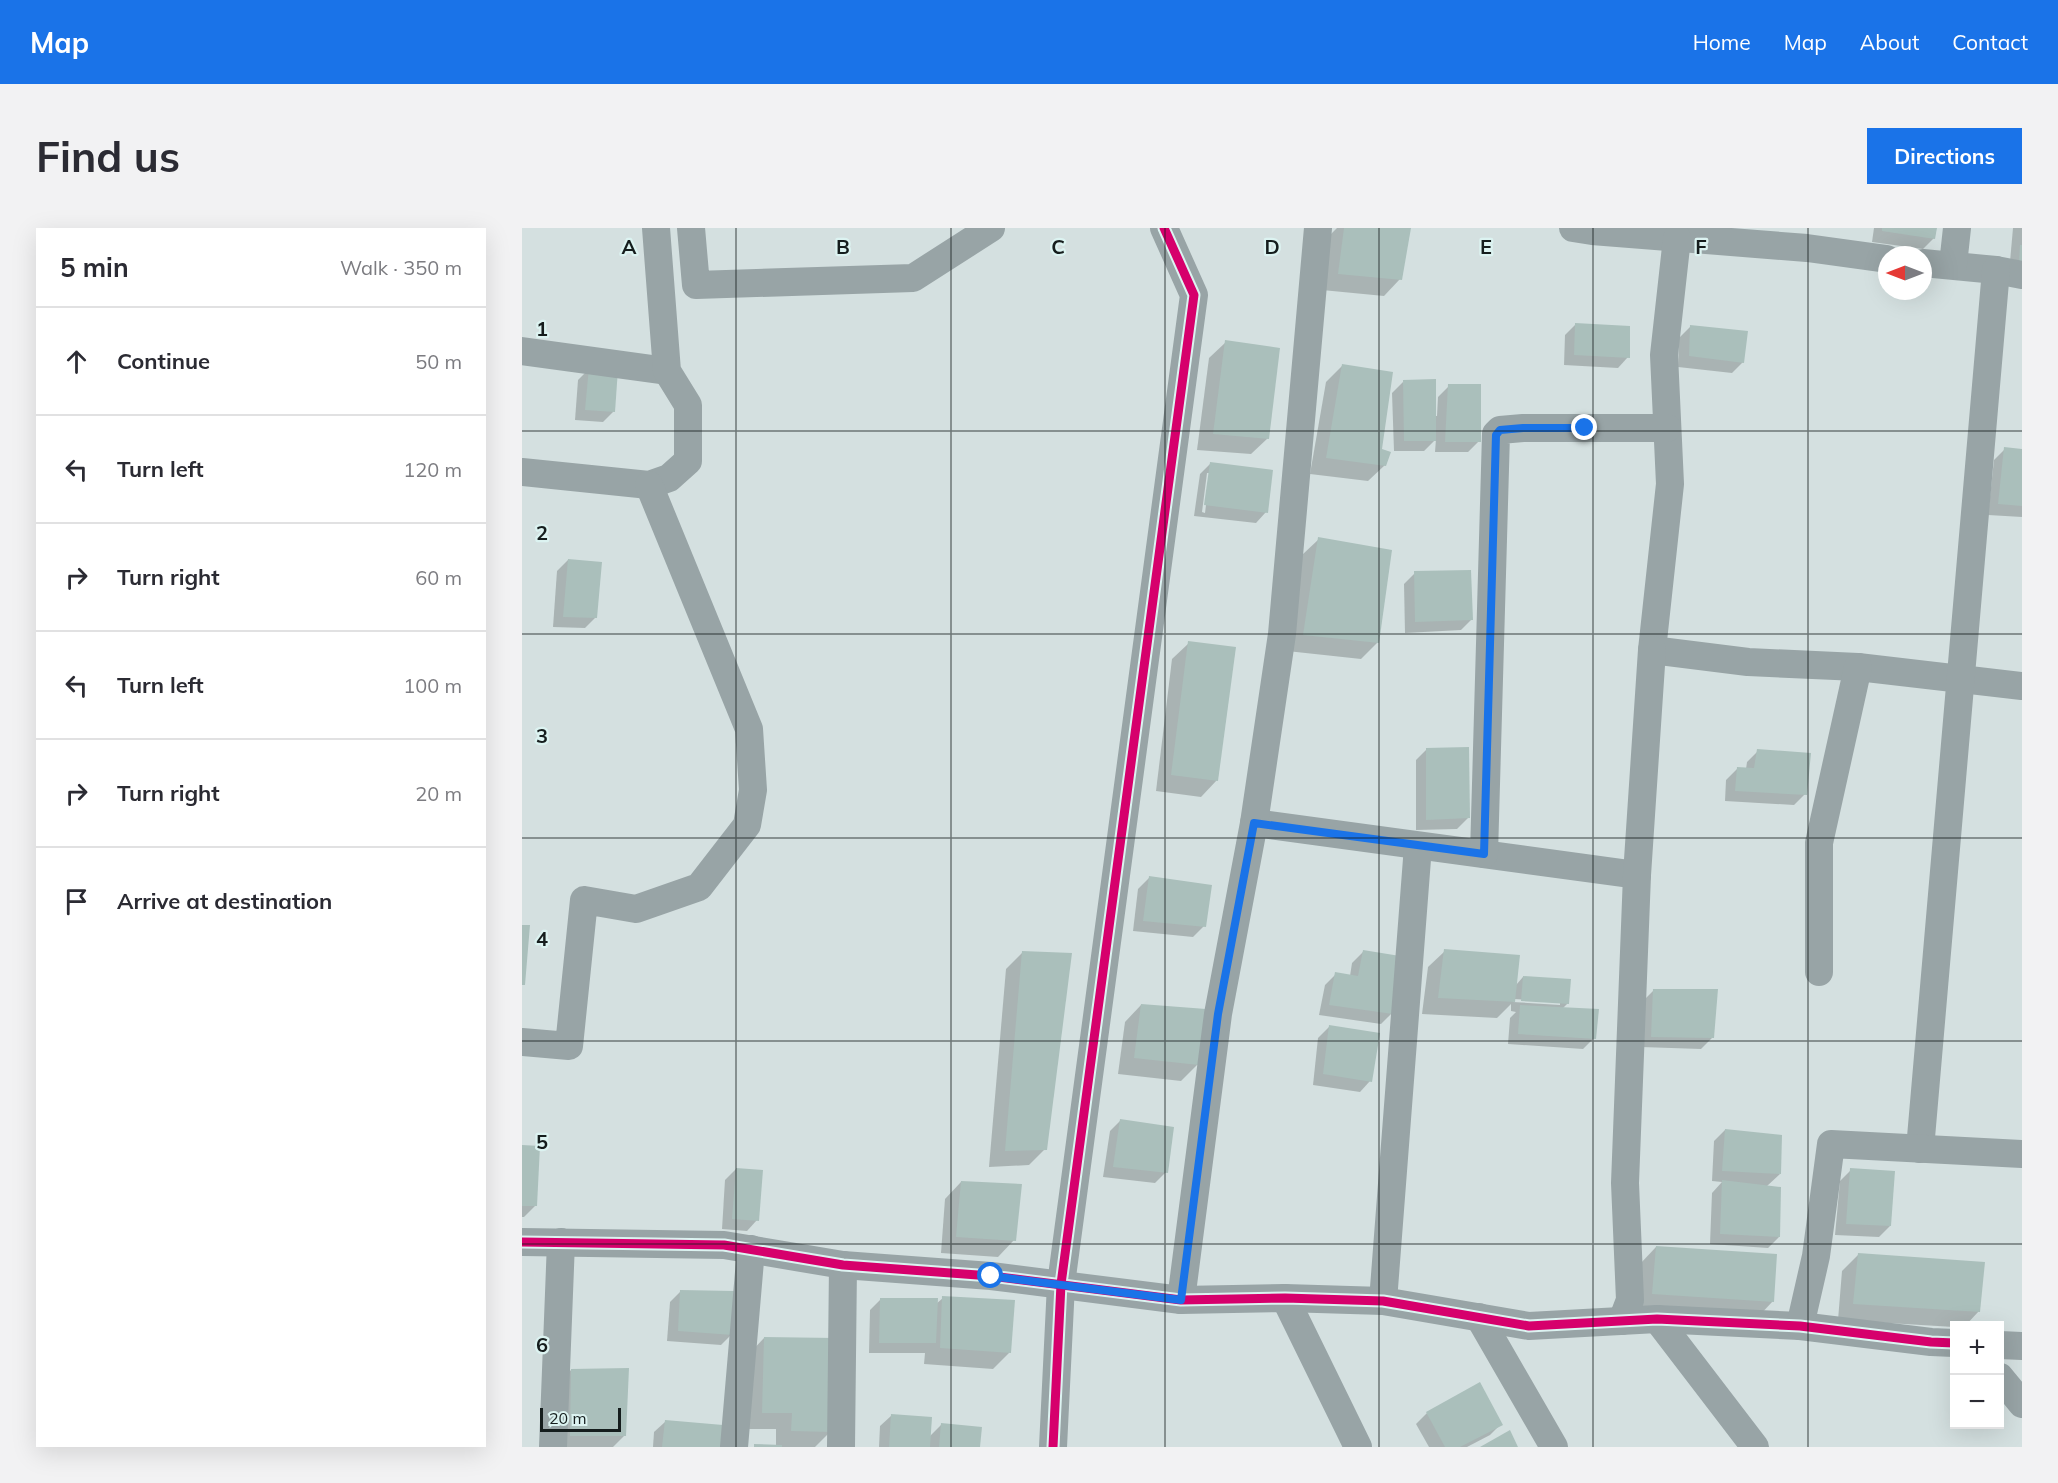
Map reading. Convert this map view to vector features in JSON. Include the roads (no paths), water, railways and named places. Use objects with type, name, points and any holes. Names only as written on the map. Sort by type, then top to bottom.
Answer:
[{"type":"street","points":[[522,472],[649,485],[669,478],[688,461],[688,405],[667,370],[656,228]]},
{"type":"street","points":[[691,228],[696,285],[913,278],[990,228]]},
{"type":"street","points":[[1053,1447],[1061,1284],[1194,295],[1164,228]]},
{"type":"street","points":[[1181,1300],[1218,1014],[1254,823],[1282,634],[1318,228]]},
{"type":"street","points":[[1573,228],[1677,238],[1777,237],[1878,257]]},
{"type":"street","points":[[1953,265],[1957,228]]},
{"type":"street","points":[[1622,1321],[1630,1300],[1624,1183],[1637,875],[1652,650],[1670,484],[1664,355],[1677,238]]},
{"type":"street","points":[[1920,1149],[1962,681],[2009,272],[1932,264]]},
{"type":"street","points":[[522,351],[667,370]]},
{"type":"street","points":[[1484,854],[1496,435],[1500,430],[1523,428],[1667,428]]},
{"type":"street","points":[[522,1042],[568,1046],[584,900],[636,909],[699,887],[747,825],[753,790],[749,729],[649,485]]},
{"type":"street","points":[[1652,650],[1748,662],[1858,667],[1962,681],[2022,686]]},
{"type":"street","points":[[1819,972],[1819,843],[1858,667]]},
{"type":"street","points":[[1254,823],[1637,875]]},
{"type":"street","points":[[1383,1301],[1418,846]]},
{"type":"street","points":[[1800,1326],[1816,1256],[1831,1144],[2022,1154]]},
{"type":"street","points":[[522,1242],[724,1245],[843,1265],[991,1276],[1181,1300],[1285,1298],[1383,1301],[1529,1326],[1657,1319],[1800,1326],[1950,1343]]},
{"type":"street","points":[[553,1447],[561,1242]]},
{"type":"street","points":[[734,1447],[751,1249]]},
{"type":"street","points":[[841,1447],[843,1265]]},
{"type":"street","points":[[1285,1298],[1358,1447]]},
{"type":"street","points":[[1479,1317],[1554,1447]]},
{"type":"street","points":[[1657,1319],[1755,1447]]},
{"type":"street","points":[[2004,1345],[2022,1346]]},
{"type":"street","points":[[2004,1382],[2022,1404]]}]
